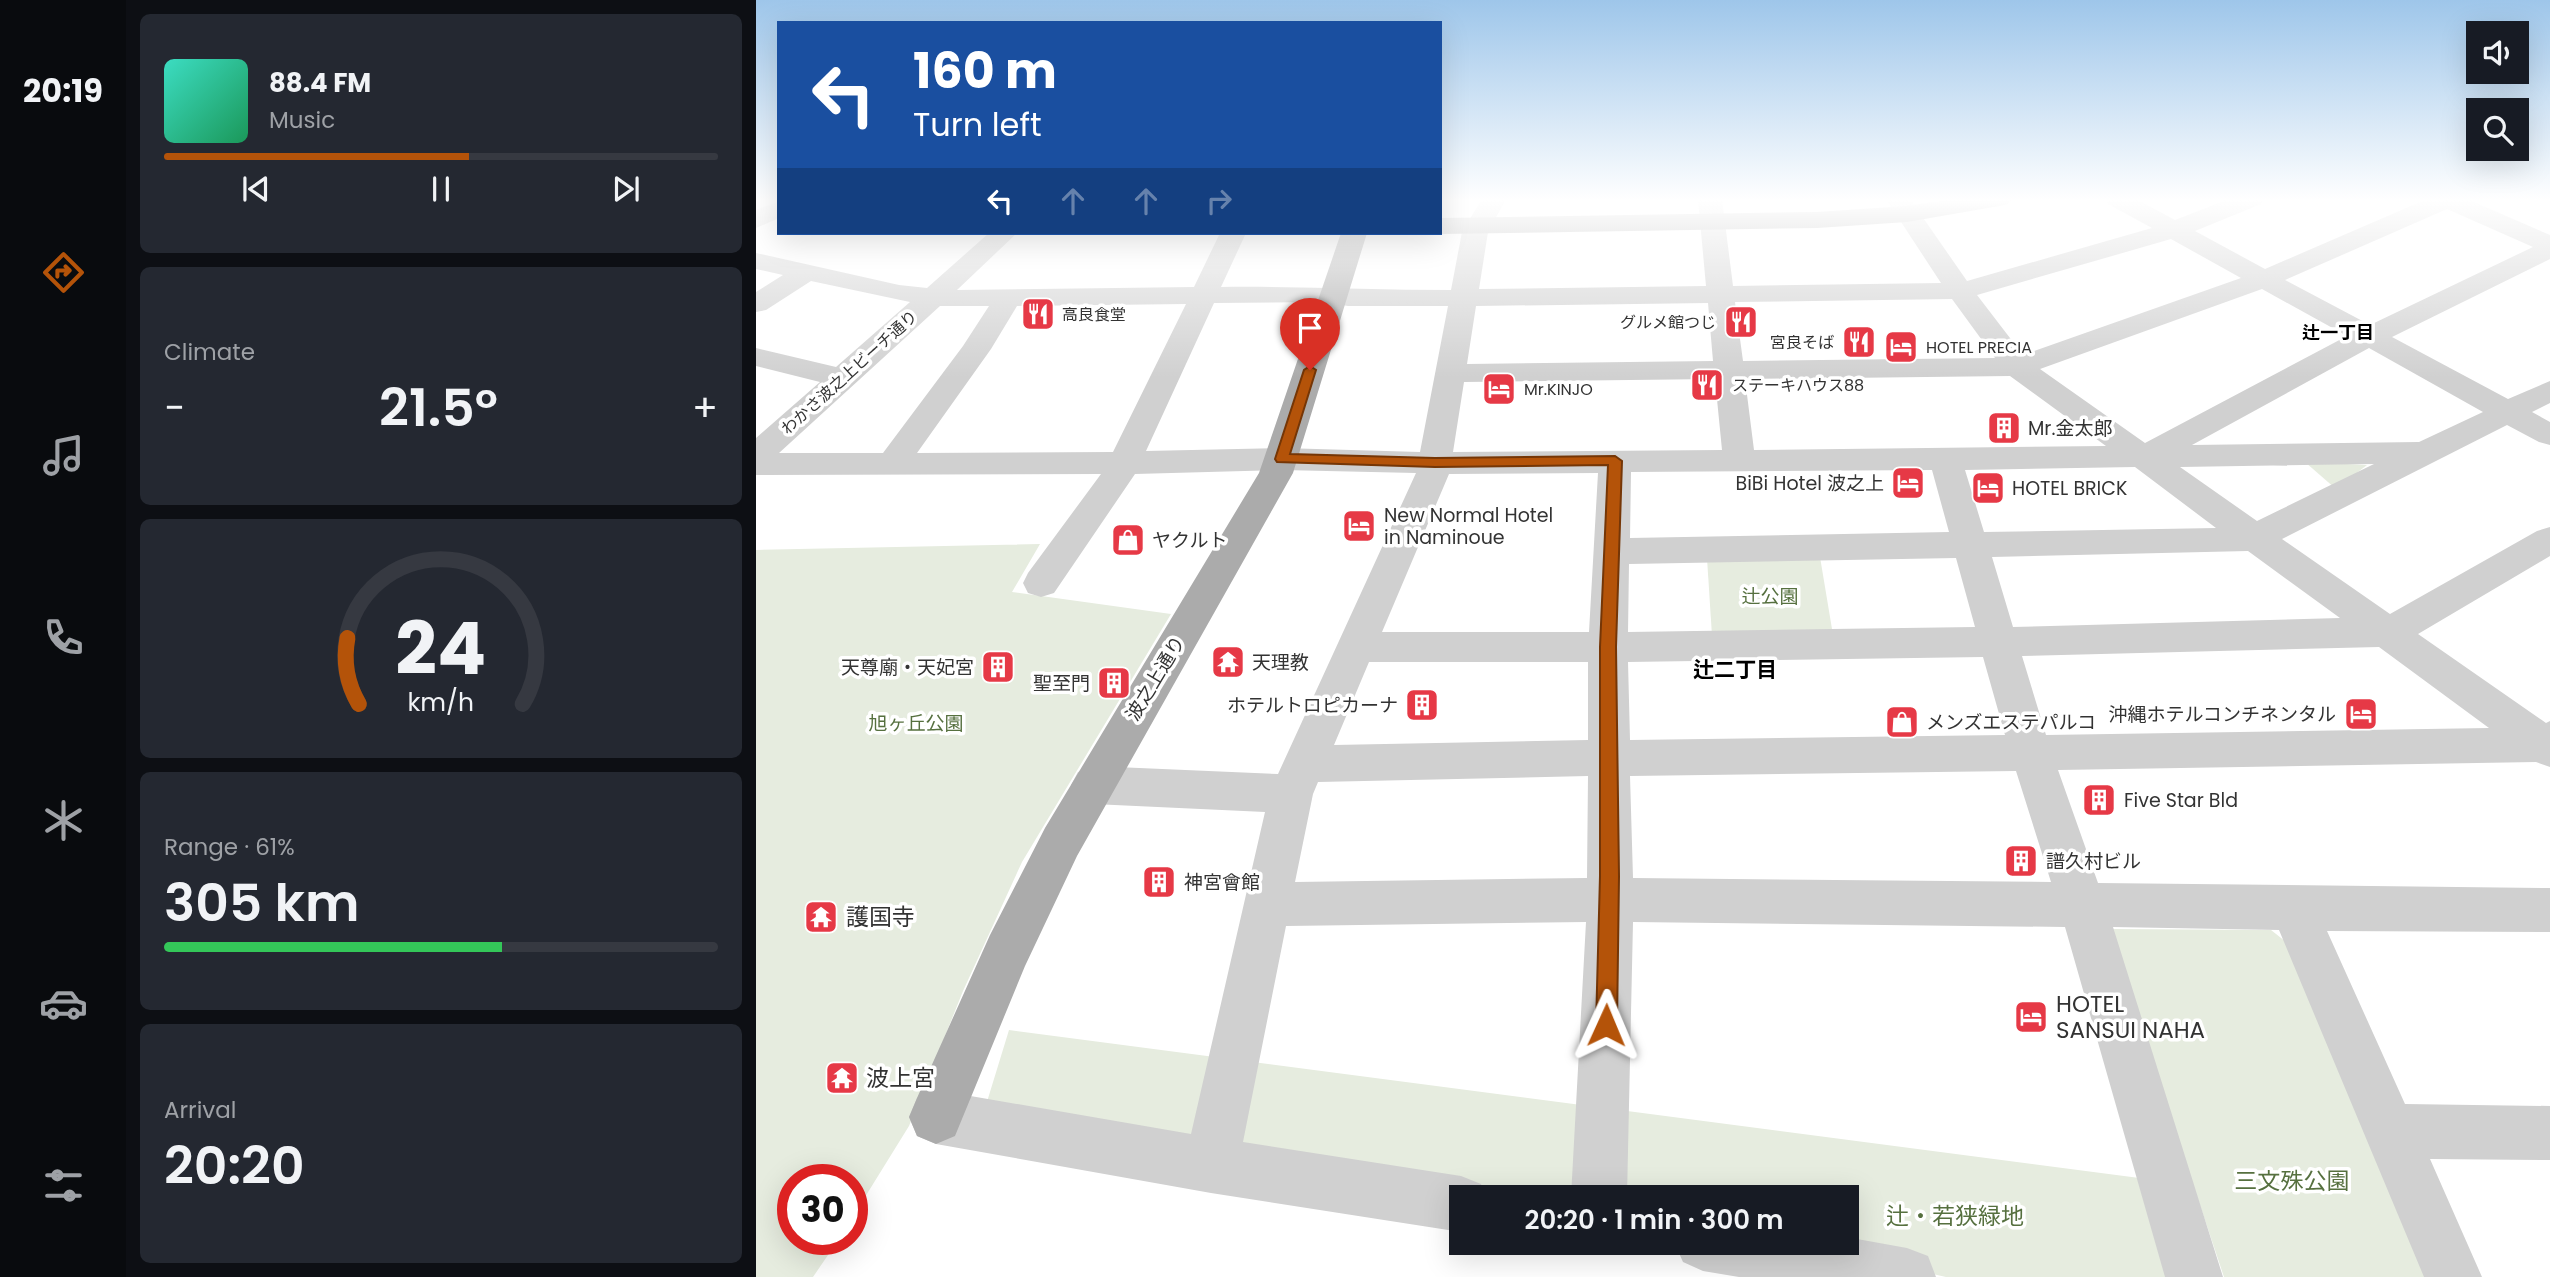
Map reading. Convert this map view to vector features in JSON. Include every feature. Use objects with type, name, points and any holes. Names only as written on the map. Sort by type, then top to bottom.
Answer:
[{"type":"main road","name":"波之上通り","points":[[936,1117],[1033,896],[1093,785],[1270,484],[1282,459],[1346,259]]},
{"type":"street","name":"わかさ波之上ビーチ通り","points":[[756,456],[975,259]]},
{"type":"street","points":[[1041,583],[1124,463],[1221,259]]},
{"type":"street","points":[[1211,1165],[1297,779],[1433,473],[1471,259]]},
{"type":"street","points":[[1716,259],[1739,459]]},
{"type":"street","points":[[1938,259],[2018,367],[2548,744]]},
{"type":"street","points":[[756,261],[899,293],[932,297],[1007,299],[1204,296],[1720,296],[1960,291],[2074,259]]},
{"type":"street","points":[[2227,259],[2550,435]]},
{"type":"street","points":[[1452,373],[2018,367],[2264,279],[2311,259]]},
{"type":"street","points":[[2144,457],[2370,336],[2527,259]]},
{"type":"street","points":[[756,304],[805,273]]},
{"type":"street","points":[[892,464],[976,349],[1007,299]]},
{"type":"street","points":[[756,357],[842,378]]},
{"type":"street","points":[[1613,551],[1970,546],[2231,540],[2255,537],[2550,391]]},
{"type":"street","points":[[756,464],[1124,463],[1282,459],[1435,463],[2428,453]]},
{"type":"street","points":[[1945,459],[2031,752],[2082,904],[2194,1277]]},
{"type":"street","points":[[1600,1185],[1609,900],[1608,647],[1615,461]]},
{"type":"street","points":[[1356,646],[1608,647],[2000,642],[2390,632],[2550,540]]},
{"type":"street","points":[[1093,785],[1297,779],[1610,756],[2262,752],[2548,744]]},
{"type":"street","points":[[1268,904],[1609,900],[2082,904],[2294,911],[2550,910]]},
{"type":"street","points":[[2294,911],[2392,1131],[2453,1277]]},
{"type":"street","points":[[936,1117],[1211,1165],[1449,1201]]},
{"type":"street","points":[[2392,1131],[2550,1133]]},
{"type":"street","points":[[1779,1255],[1907,1277]]},
{"type":"green space","points":[[2305,462],[2367,465],[2336,489]]},
{"type":"green space","name":"旭ヶ丘公園","points":[[1040,544],[1012,592],[1171,614],[1022,862],[963,991],[909,1126],[868,1192],[868,1164],[777,1164],[777,1255],[828,1255],[813,1277],[756,1277],[756,550]]},
{"type":"green space","name":"辻公園","points":[[1820,557],[1833,635],[1712,636],[1707,558]]},
{"type":"green space","name":"三文殊公園","points":[[2108,929],[2271,930],[2306,958],[2435,1277],[2224,1277]]},
{"type":"green space","name":"辻・若狭緑地","points":[[1009,1030],[2147,1179],[2176,1277],[1946,1277],[1849,1255],[1859,1255],[1859,1185],[1449,1187],[986,1105]]},
{"type":"place","name":"高良食堂","points":[[1038,314]]},
{"type":"place","name":"グルメ館つじ","points":[[1741,322]]},
{"type":"place","name":"宮良そば","points":[[1859,342]]},
{"type":"place","name":"HOTEL PRECIA","points":[[1901,347]]},
{"type":"place","name":"ステーキハウス88","points":[[1707,385]]},
{"type":"place","name":"Mr.KINJO","points":[[1499,389]]},
{"type":"place","name":"Mr.金太郎","points":[[2004,428]]},
{"type":"place","name":"BiBi Hotel 波之上","points":[[1908,483]]},
{"type":"place","name":"HOTEL BRICK","points":[[1988,488]]},
{"type":"place","name":"New Normal Hotel in Naminoue","points":[[1359,526]]},
{"type":"place","name":"ヤクルト","points":[[1128,540]]},
{"type":"place","name":"天理教","points":[[1228,662]]},
{"type":"place","name":"天尊廟・天妃宮","points":[[998,667]]},
{"type":"place","name":"聖至門","points":[[1114,683]]},
{"type":"place","name":"ホテルトロピカーナ","points":[[1422,705]]},
{"type":"place","name":"沖縄ホテルコンチネンタル","points":[[2361,714]]},
{"type":"place","name":"メンズエステパルコ","points":[[1902,722]]},
{"type":"place","name":"Five Star Bld","points":[[2099,800]]},
{"type":"place","name":"譜久村ビル","points":[[2021,861]]},
{"type":"place","name":"神宮會館","points":[[1159,882]]},
{"type":"place","name":"護国寺","points":[[821,917]]},
{"type":"place","name":"HOTEL SANSUI NAHA","points":[[2031,1017]]},
{"type":"place","name":"波上宮","points":[[842,1078]]},
{"type":"district","name":"辻一丁目","points":[[2338,333]]},
{"type":"district","name":"辻二丁目","points":[[1735,670]]},
{"type":"route","points":[[1310,370],[1282,459],[1435,463],[1615,461],[1608,647],[1610,876],[1606,1025]]}]
